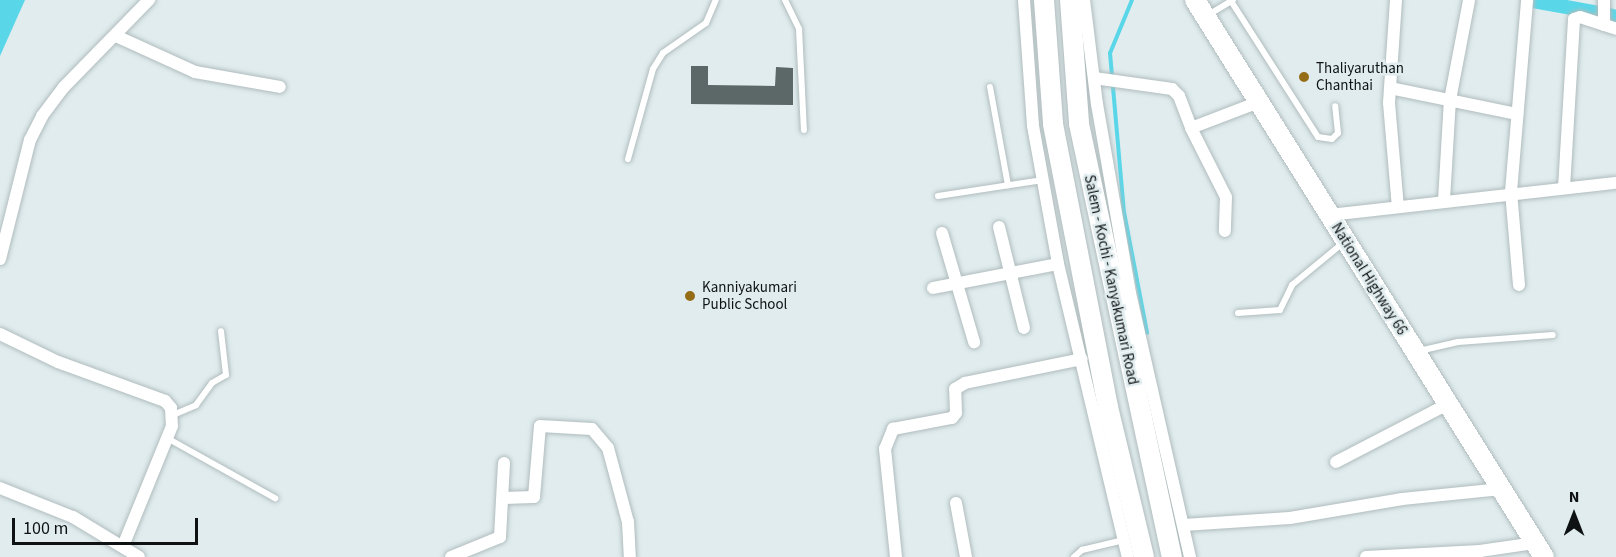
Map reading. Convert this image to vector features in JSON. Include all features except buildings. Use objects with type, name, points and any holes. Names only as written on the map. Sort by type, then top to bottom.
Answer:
[{"type":"highway","name":"Salem - Kochi - Kanyakumari Road","points":[[1044,0],[1053,124],[1108,407],[1144,557]]},
{"type":"highway","name":"Salem - Kochi - Kanyakumari Road","points":[[1070,0],[1079,124],[1172,557]]},
{"type":"highway","name":"National Highway 66","points":[[1200,8],[1539,550]]},
{"type":"street","points":[[0,259],[30,140],[42,116],[64,87],[149,0]]},
{"type":"street","points":[[1024,0],[1033,126],[1058,264],[1128,557]]},
{"type":"street","points":[[1084,0],[1094,78],[1130,293],[1190,557]]},
{"type":"street","points":[[1396,0],[1390,88],[1398,207]]},
{"type":"street","points":[[1444,200],[1450,100],[1469,0]]},
{"type":"street","points":[[1519,285],[1511,192],[1527,0]]},
{"type":"street","points":[[1604,0],[1610,27]]},
{"type":"street","points":[[1564,188],[1574,19],[1580,17],[1610,27]]},
{"type":"street","points":[[116,36],[195,72],[280,87]]},
{"type":"street","points":[[1094,78],[1172,90],[1179,96],[1191,128],[1226,197],[1226,231]]},
{"type":"street","points":[[1390,88],[1517,114]]},
{"type":"street","points":[[1191,128],[1259,102]]},
{"type":"street","points":[[1329,215],[1511,192],[1616,183]]},
{"type":"street","points":[[999,227],[1024,328]]},
{"type":"street","points":[[942,233],[974,342]]},
{"type":"street","points":[[933,288],[1011,271],[1058,264]]},
{"type":"street","points":[[0,334],[58,362],[165,401],[173,415],[167,438],[123,546]]},
{"type":"street","points":[[896,557],[885,449],[893,429],[952,417],[956,413],[955,389],[965,383],[1082,360]]},
{"type":"street","points":[[1336,462],[1448,404]]},
{"type":"street","points":[[504,498],[534,497],[540,426],[592,429],[608,448],[628,522],[630,557]]},
{"type":"street","points":[[450,557],[500,537],[504,498],[504,463]]},
{"type":"street","points":[[0,488],[73,517],[139,557]]},
{"type":"street","points":[[1184,525],[1290,518],[1413,497],[1502,489]]},
{"type":"street","points":[[956,503],[966,557]]},
{"type":"street","points":[[1366,557],[1539,550]]},
{"type":"lane","points":[[628,159],[653,69],[663,53],[706,23],[716,0]]},
{"type":"lane","points":[[785,0],[799,29],[804,130]]},
{"type":"lane","points":[[1200,8],[1232,1],[1318,137],[1332,139],[1338,133],[1335,106]]},
{"type":"lane","points":[[990,87],[1008,185]]},
{"type":"lane","points":[[938,196],[1043,180]]},
{"type":"lane","points":[[1238,313],[1280,310],[1292,285],[1346,241]]},
{"type":"lane","points":[[173,415],[196,405],[212,383],[226,375],[220,331]]},
{"type":"lane","points":[[1415,352],[1458,342],[1553,335]]},
{"type":"lane","points":[[167,438],[275,498]]},
{"type":"lane","points":[[1074,557],[1082,550],[1124,540]]},
{"type":"water","points":[[0,0],[25,0],[0,56]]},
{"type":"waterway","points":[[1132,0],[1110,53],[1124,212],[1147,333]]},
{"type":"waterway","points":[[1533,1],[1600,13]]},
{"type":"waterway","points":[[1609,15],[1616,17]]},
{"type":"place","name":"Thaliyaruthan Chanthai","points":[[1304,77]]},
{"type":"place","name":"Kanniyakumari Public School","points":[[690,296]]}]
